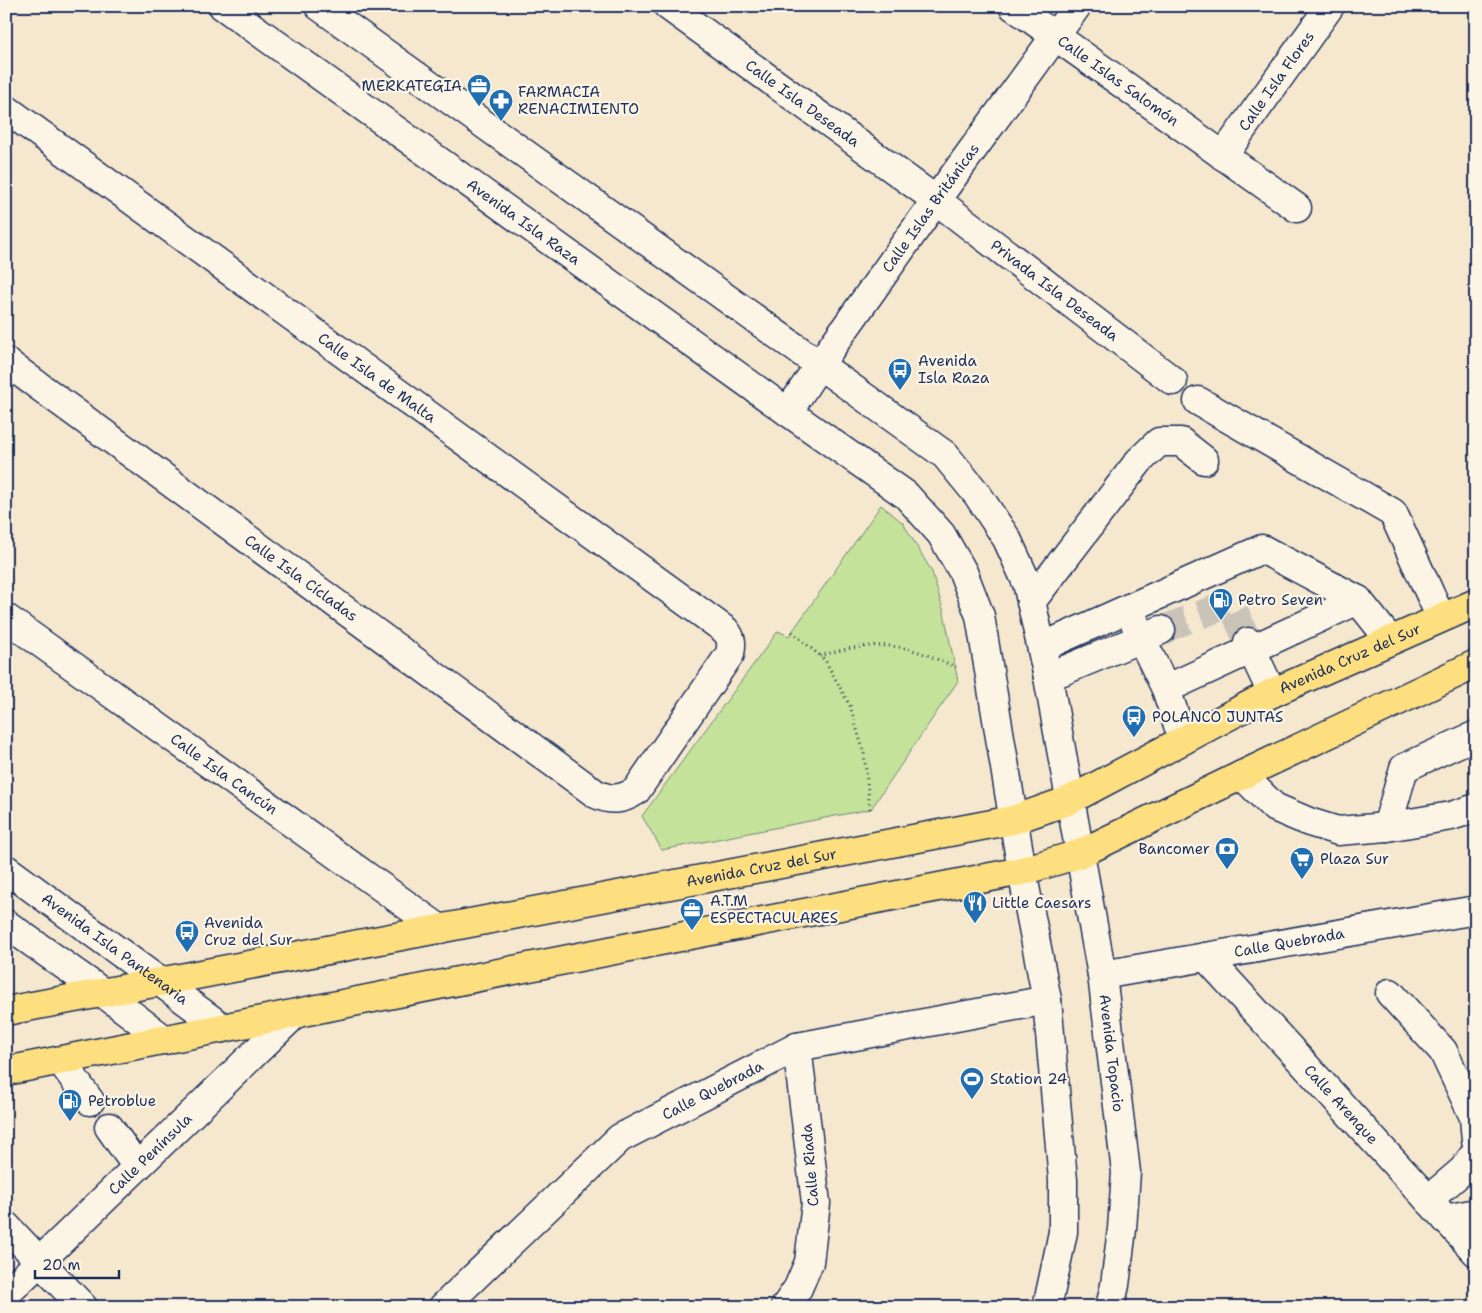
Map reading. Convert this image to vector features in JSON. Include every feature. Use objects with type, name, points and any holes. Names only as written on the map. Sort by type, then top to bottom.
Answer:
[{"type":"main road","name":"Avenida Cruz del Sur","points":[[6,1011],[1013,820],[1070,800],[1272,693],[1476,603]]},
{"type":"main road","points":[[6,1071],[1022,871],[1079,854],[1476,664]]},
{"type":"street","name":"Avenida Isla Raza","points":[[223,6],[906,495],[941,534],[963,572],[980,616],[1013,820]]},
{"type":"street","points":[[319,6],[945,455],[977,494],[1007,539],[1027,583],[1042,646],[1070,800]]},
{"type":"street","name":"Calle Isla Deseada","points":[[668,6],[936,200]]},
{"type":"street","name":"Calle Islas Salomón","points":[[1013,6],[1297,208]]},
{"type":"street","name":"Calle Islas Británicas","points":[[788,412],[936,200],[1078,6]]},
{"type":"street","name":"Calle Isla Flores","points":[[1223,156],[1330,6]]},
{"type":"street","name":"Calle Isla de Malta","points":[[6,109],[730,635],[732,641],[730,654],[636,791],[628,797],[618,800],[596,794]]},
{"type":"street","name":"Privada Isla Deseada","points":[[936,200],[1173,381]]},
{"type":"street","name":"Calle Isla Cícladas","points":[[6,362],[596,794]]},
{"type":"street","points":[[1198,401],[1393,513],[1441,618]]},
{"type":"street","points":[[1031,602],[1139,461],[1159,442],[1182,442],[1204,460]]},
{"type":"street","points":[[1042,646],[1262,549],[1358,600],[1390,640]]},
{"type":"street","points":[[1166,689],[1250,646],[1358,600]]},
{"type":"street","points":[[1129,608],[1151,634],[1166,689],[1184,740]]},
{"type":"street","name":"Calle Isla Cancún","points":[[6,618],[440,929]]},
{"type":"street","points":[[1048,677],[1151,634]]},
{"type":"street","points":[[1250,646],[1272,693]]},
{"type":"street","points":[[1387,827],[1404,768],[1476,735]]},
{"type":"street","points":[[1242,775],[1274,807],[1309,822],[1338,831],[1387,827],[1451,816],[1476,808]]},
{"type":"street","name":"Avenida Topacio","points":[[1070,800],[1102,976],[1126,1172],[1121,1238],[1110,1307]]},
{"type":"street","points":[[1013,820],[1047,1000],[1063,1180],[1063,1232],[1046,1307]]},
{"type":"street","name":"Avenida Isla Pantenaria","points":[[6,870],[222,1028]]},
{"type":"street","name":"Calle Quebrada","points":[[1102,976],[1476,910]]},
{"type":"street","points":[[6,924],[102,992],[165,1040]]},
{"type":"street","name":"Calle Arenque","points":[[1206,957],[1476,1252]]},
{"type":"street","points":[[1390,993],[1443,1052],[1474,1117],[1476,1141]]},
{"type":"street","name":"Calle Quebrada","points":[[443,1307],[620,1138],[797,1047],[1047,1000]]},
{"type":"street","name":"Calle Península","points":[[6,1294],[295,1014]]},
{"type":"street","name":"Calle Riada","points":[[785,1307],[798,1288],[809,1262],[816,1203],[797,1047]]},
{"type":"street","points":[[61,1061],[90,1101]]},
{"type":"street","points":[[108,1127],[137,1167]]},
{"type":"street","points":[[1476,1152],[1437,1210],[1476,1214]]},
{"type":"street","points":[[6,1226],[83,1307]]},
{"type":"path","points":[[792,632],[824,660],[850,706],[864,753],[870,809]]},
{"type":"path","points":[[820,656],[859,647],[883,646],[907,649],[956,667]]},
{"type":"green space","points":[[881,505],[903,523],[932,572],[944,613],[958,681],[871,809],[662,850],[642,816],[778,631],[789,636]]},
{"type":"tunnel","points":[[1161,630],[1231,603],[1248,642]]},
{"type":"place","name":"MERKATEGIA","points":[[479,107]]},
{"type":"place","name":"FARMACIA RENACIMIENTO","points":[[501,122]]},
{"type":"place","name":"Avenida Isla Raza","points":[[900,391]]},
{"type":"place","name":"Petro Seven","points":[[1221,621]]},
{"type":"place","name":"POLANCO JUNTAS","points":[[1134,738]]},
{"type":"place","name":"Bancomer","points":[[1227,870]]},
{"type":"place","name":"Plaza Sur","points":[[1302,880]]},
{"type":"place","name":"Little Caesars","points":[[975,924]]},
{"type":"place","name":"A.T.M ESPECTACULARES","points":[[692,931]]},
{"type":"place","name":"Avenida Cruz del Sur","points":[[187,953]]},
{"type":"place","name":"Station 24","points":[[972,1100]]},
{"type":"place","name":"Petroblue","points":[[70,1122]]}]
